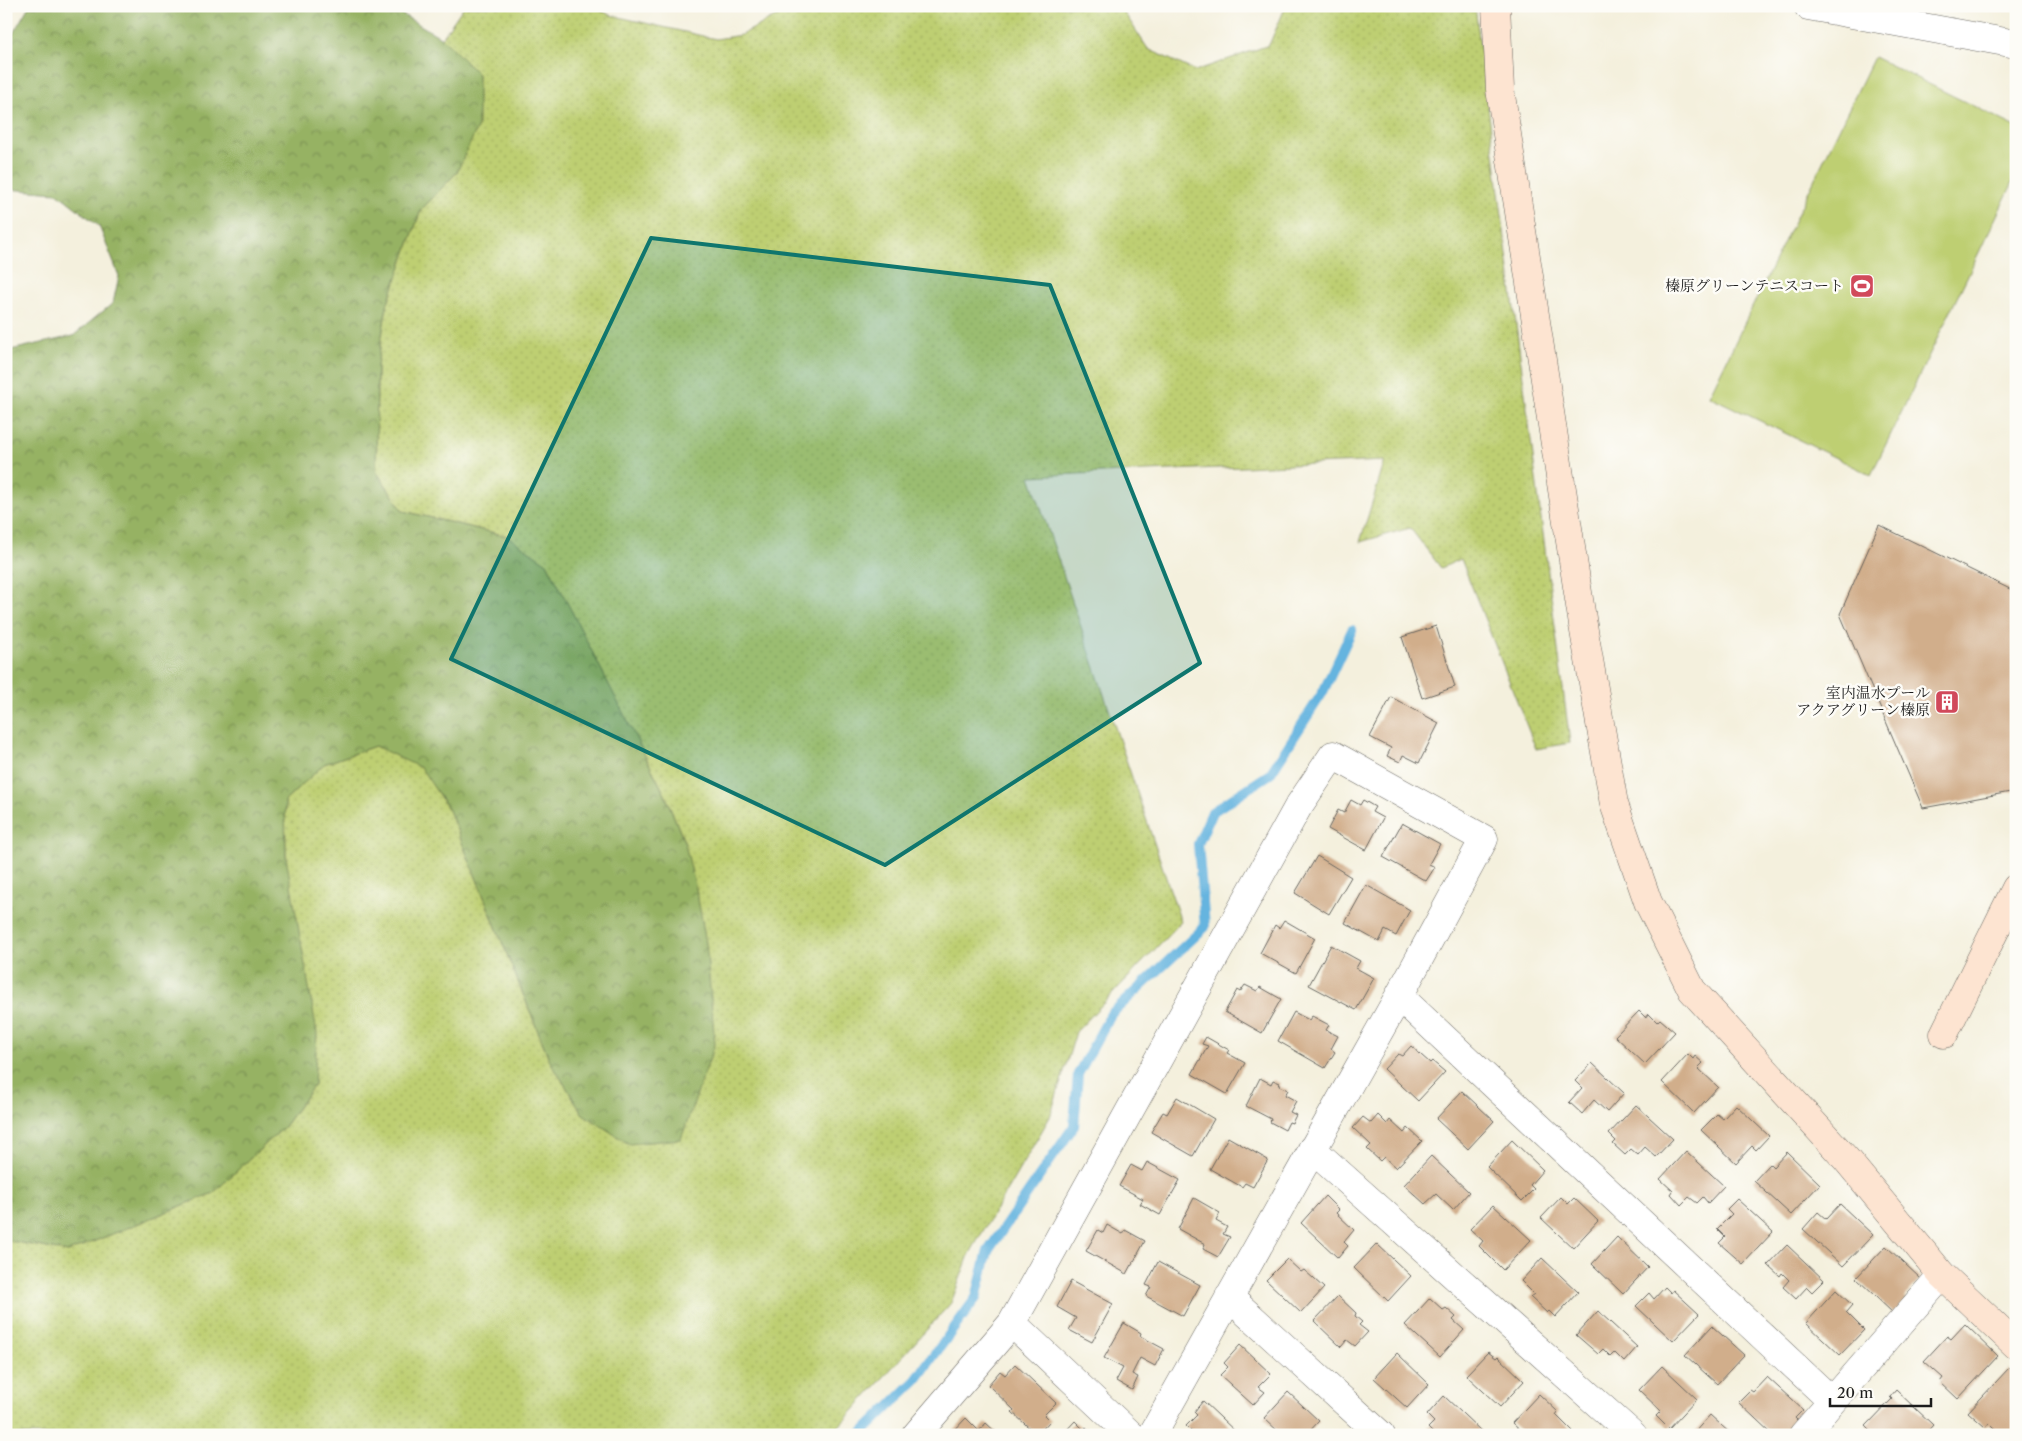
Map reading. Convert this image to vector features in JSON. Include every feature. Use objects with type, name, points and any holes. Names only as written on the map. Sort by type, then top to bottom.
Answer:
[{"type":"street","points":[[1496,6],[1500,88],[1583,625],[1614,804],[1648,902],[1692,990],[1846,1159],[1942,1275],[2016,1345]]},
{"type":"street","points":[[1808,6],[2016,44]]},
{"type":"street","points":[[916,1435],[1012,1323],[1298,808],[1334,755],[1484,839],[1399,996],[1152,1435]]},
{"type":"street","points":[[1944,1034],[2016,888]]},
{"type":"street","points":[[1399,996],[1832,1401]]},
{"type":"street","points":[[1312,1149],[1633,1435]]},
{"type":"street","points":[[1803,1435],[1942,1275]]},
{"type":"street","points":[[1229,1297],[1381,1435]]},
{"type":"street","points":[[1012,1323],[1131,1435]]},
{"type":"highlighted area","points":[[651,238],[1050,285],[1200,663],[885,865],[451,659]]},
{"type":"green space","points":[[29,6],[388,6],[442,38],[478,74],[478,126],[457,172],[421,210],[387,305],[377,366],[376,471],[403,511],[507,536],[547,563],[666,797],[685,844],[697,893],[706,943],[715,1044],[681,1139],[629,1144],[583,1114],[550,1061],[449,810],[421,768],[375,746],[324,764],[285,801],[286,857],[317,1033],[314,1085],[283,1128],[213,1193],[68,1252],[6,1240],[6,351],[73,336],[113,303],[119,276],[99,226],[57,193],[6,189],[6,35],[12,35]]},
{"type":"green space","points":[[464,6],[593,6],[610,15],[716,39],[741,35],[796,6],[1120,6],[1148,49],[1195,71],[1269,45],[1286,6],[1475,6],[1570,743],[1536,749],[1461,559],[1441,568],[1410,528],[1360,542],[1385,461],[1030,476],[1181,922],[1076,1032],[1050,1117],[969,1255],[951,1303],[831,1435],[6,1435],[6,1240],[68,1252],[213,1193],[283,1128],[314,1085],[286,857],[285,801],[324,764],[375,746],[421,767],[449,810],[550,1061],[583,1114],[685,844],[666,797],[547,563],[507,536],[403,511],[376,471],[377,366],[387,305],[421,210],[457,172],[478,74],[442,38]]},
{"type":"green space","name":"榛原グリーンテニスコート","points":[[1874,57],[2016,127],[2016,176],[1871,475],[1709,396]]},
{"type":"building","name":"室内温水プール アクアグリーン榛原","points":[[1879,525],[2016,592],[2016,791],[1923,808],[1840,614]]},
{"type":"building","points":[[1436,626],[1455,687],[1422,698],[1402,637]]},
{"type":"building","points":[[1391,697],[1439,723],[1419,763],[1403,755],[1400,762],[1387,756],[1391,748],[1370,737]]},
{"type":"building","points":[[1351,800],[1360,805],[1363,800],[1375,807],[1372,812],[1383,818],[1366,850],[1328,829],[1338,810],[1344,813]]},
{"type":"building","points":[[1402,823],[1440,844],[1429,864],[1435,867],[1426,881],[1383,857]]},
{"type":"building","points":[[1317,856],[1351,877],[1329,914],[1295,893]]},
{"type":"building","points":[[1366,885],[1410,910],[1396,936],[1385,930],[1379,942],[1345,923]]},
{"type":"building","points":[[1284,920],[1315,938],[1296,973],[1260,953],[1275,925],[1279,928]]},
{"type":"building","points":[[1331,945],[1360,961],[1356,968],[1374,978],[1356,1010],[1309,985]]},
{"type":"building","points":[[1245,985],[1257,991],[1260,987],[1281,999],[1262,1033],[1225,1012],[1237,990],[1240,992]]},
{"type":"building","points":[[1639,1011],[1646,1018],[1649,1014],[1657,1022],[1660,1019],[1675,1032],[1645,1064],[1615,1036]]},
{"type":"building","points":[[1294,1012],[1309,1020],[1312,1016],[1329,1025],[1326,1030],[1338,1036],[1331,1049],[1335,1052],[1325,1068],[1278,1041]]},
{"type":"building","points":[[1206,1037],[1229,1050],[1227,1053],[1245,1063],[1227,1094],[1192,1074],[1208,1046],[1202,1044]]},
{"type":"building","points":[[1411,1046],[1430,1063],[1432,1061],[1445,1072],[1418,1101],[1384,1069],[1398,1054],[1402,1056]]},
{"type":"building","points":[[1688,1054],[1693,1059],[1695,1056],[1703,1063],[1698,1068],[1718,1087],[1694,1113],[1662,1082]]},
{"type":"building","points":[[1592,1063],[1624,1093],[1607,1112],[1594,1100],[1582,1114],[1569,1102],[1582,1088],[1575,1081]]},
{"type":"building","points":[[1260,1078],[1271,1084],[1273,1080],[1280,1083],[1279,1086],[1288,1090],[1285,1095],[1296,1101],[1290,1112],[1296,1115],[1292,1123],[1289,1122],[1285,1130],[1270,1122],[1271,1119],[1246,1106]]},
{"type":"building","points":[[1462,1091],[1494,1121],[1468,1149],[1436,1119]]},
{"type":"building","points":[[1177,1097],[1214,1119],[1193,1156],[1151,1132],[1163,1112],[1167,1114]]},
{"type":"building","points":[[1636,1105],[1673,1139],[1656,1157],[1645,1147],[1638,1155],[1631,1149],[1625,1155],[1613,1144],[1616,1141],[1609,1134]]},
{"type":"building","points":[[1736,1105],[1769,1136],[1756,1150],[1752,1146],[1736,1163],[1701,1130],[1717,1114],[1723,1119]]},
{"type":"building","points":[[1378,1115],[1387,1124],[1390,1120],[1404,1133],[1408,1128],[1422,1141],[1396,1168],[1384,1157],[1380,1161],[1367,1149],[1371,1145],[1353,1128],[1363,1117],[1371,1123]]},
{"type":"building","points":[[1228,1137],[1268,1160],[1253,1187],[1245,1183],[1242,1187],[1210,1169]]},
{"type":"building","points":[[1512,1140],[1543,1170],[1530,1185],[1534,1189],[1522,1201],[1487,1167]]},
{"type":"building","points":[[1686,1151],[1724,1186],[1708,1203],[1703,1197],[1697,1203],[1689,1197],[1681,1205],[1671,1194],[1673,1191],[1660,1179]]},
{"type":"building","points":[[1787,1152],[1820,1184],[1791,1215],[1754,1181],[1770,1164],[1773,1167]]},
{"type":"building","points":[[1431,1156],[1469,1192],[1453,1210],[1436,1194],[1425,1204],[1404,1185]]},
{"type":"building","points":[[1147,1162],[1180,1180],[1160,1215],[1140,1204],[1143,1199],[1119,1186],[1131,1165],[1142,1171]]},
{"type":"building","points":[[1325,1196],[1339,1210],[1336,1213],[1354,1230],[1344,1242],[1348,1246],[1338,1258],[1301,1223]]},
{"type":"building","points":[[1561,1197],[1568,1204],[1574,1198],[1598,1221],[1573,1248],[1541,1218]]},
{"type":"building","points":[[1194,1198],[1220,1213],[1216,1221],[1227,1227],[1223,1234],[1230,1237],[1218,1257],[1203,1249],[1205,1244],[1178,1229]]},
{"type":"building","points":[[1737,1199],[1773,1232],[1743,1264],[1719,1243],[1725,1237],[1717,1229],[1732,1214],[1727,1209]]},
{"type":"building","points":[[1840,1204],[1873,1235],[1843,1266],[1803,1229],[1818,1212],[1826,1219]]},
{"type":"building","points":[[1493,1205],[1531,1240],[1503,1270],[1479,1246],[1483,1241],[1470,1229]]},
{"type":"building","points":[[1107,1225],[1123,1234],[1125,1230],[1145,1241],[1127,1274],[1086,1251],[1098,1230],[1103,1233]]},
{"type":"building","points":[[1617,1237],[1648,1267],[1623,1294],[1592,1264]]},
{"type":"building","points":[[1377,1244],[1411,1276],[1388,1301],[1354,1268]]},
{"type":"building","points":[[1787,1245],[1824,1280],[1812,1292],[1807,1287],[1796,1299],[1783,1287],[1789,1280],[1782,1273],[1780,1276],[1768,1265]]},
{"type":"building","points":[[1886,1246],[1921,1279],[1904,1297],[1907,1300],[1894,1314],[1856,1278]]},
{"type":"building","points":[[1542,1258],[1578,1292],[1555,1317],[1549,1311],[1547,1313],[1530,1297],[1534,1294],[1521,1281]]},
{"type":"building","points":[[1287,1259],[1301,1272],[1304,1270],[1324,1288],[1301,1313],[1266,1280]]},
{"type":"building","points":[[1158,1262],[1200,1285],[1183,1316],[1146,1296],[1151,1287],[1146,1285]]},
{"type":"building","points":[[1071,1281],[1113,1304],[1092,1342],[1069,1330],[1076,1318],[1057,1307]]},
{"type":"building","points":[[1665,1287],[1671,1293],[1673,1290],[1699,1314],[1673,1341],[1636,1306],[1649,1293],[1654,1299]]},
{"type":"building","points":[[1836,1290],[1852,1305],[1846,1312],[1864,1330],[1840,1355],[1806,1323]]},
{"type":"building","points":[[1338,1296],[1356,1313],[1355,1316],[1362,1322],[1359,1325],[1368,1332],[1355,1346],[1347,1340],[1341,1347],[1314,1321]]},
{"type":"building","points":[[1430,1298],[1443,1310],[1446,1308],[1456,1317],[1453,1320],[1464,1330],[1440,1357],[1405,1325]]},
{"type":"building","points":[[1598,1311],[1637,1347],[1624,1362],[1614,1352],[1610,1356],[1603,1349],[1598,1354],[1576,1335]]},
{"type":"building","points":[[1124,1323],[1141,1333],[1140,1336],[1164,1349],[1155,1366],[1140,1358],[1132,1374],[1138,1377],[1132,1390],[1116,1381],[1123,1368],[1104,1358]]},
{"type":"building","points":[[1965,1324],[1998,1356],[1958,1399],[1940,1382],[1943,1378],[1924,1361],[1947,1336],[1951,1339]]},
{"type":"building","points":[[1712,1326],[1744,1355],[1717,1384],[1685,1355]]},
{"type":"building","points":[[1240,1345],[1271,1374],[1258,1387],[1265,1392],[1253,1405],[1220,1375],[1228,1367],[1224,1363]]},
{"type":"building","points":[[1488,1352],[1496,1358],[1498,1356],[1524,1381],[1500,1407],[1466,1375]]},
{"type":"building","points":[[1397,1353],[1429,1384],[1407,1408],[1374,1378]]},
{"type":"building","points":[[1015,1364],[1056,1403],[1044,1415],[1050,1421],[1037,1435],[1012,1412],[1014,1410],[988,1385],[1000,1371],[1005,1375]]},
{"type":"building","points":[[1662,1366],[1697,1399],[1669,1429],[1656,1416],[1661,1411],[1639,1390]]},
{"type":"building","points":[[2009,1368],[2016,1374],[2016,1428],[2010,1435],[2000,1435],[1989,1424],[1985,1427],[1968,1412]]},
{"type":"building","points":[[1767,1377],[1803,1410],[1795,1418],[1800,1423],[1789,1435],[1773,1435],[1738,1402],[1750,1390],[1753,1392]]},
{"type":"building","points":[[1896,1390],[1933,1425],[1924,1435],[1875,1435],[1866,1426],[1892,1399],[1890,1397]]},
{"type":"building","points":[[1288,1392],[1319,1421],[1306,1435],[1282,1435],[1264,1418]]},
{"type":"building","points":[[1539,1394],[1558,1412],[1556,1415],[1573,1432],[1571,1435],[1525,1435],[1512,1423]]},
{"type":"building","points":[[1444,1396],[1482,1432],[1479,1435],[1435,1435],[1428,1428],[1434,1422],[1427,1415]]},
{"type":"building","points":[[1203,1401],[1239,1435],[1195,1435],[1186,1426],[1197,1415],[1194,1412]]},
{"type":"building","points":[[1710,1415],[1732,1435],[1692,1435]]},
{"type":"building","points":[[966,1418],[979,1431],[986,1423],[999,1435],[950,1435]]},
{"type":"building","points":[[1075,1421],[1084,1430],[1086,1427],[1094,1435],[1062,1435]]},
{"type":"waterway","points":[[860,1435],[916,1380],[976,1298],[988,1251],[1074,1126],[1078,1074],[1111,1014],[1205,927],[1198,844],[1212,812],[1270,774],[1323,692],[1352,630]]},
{"type":"place","name":"榛原グリーンテニスコート","points":[[1862,286]]},
{"type":"place","name":"室内温水プール アクアグリーン榛原","points":[[1947,702]]}]
